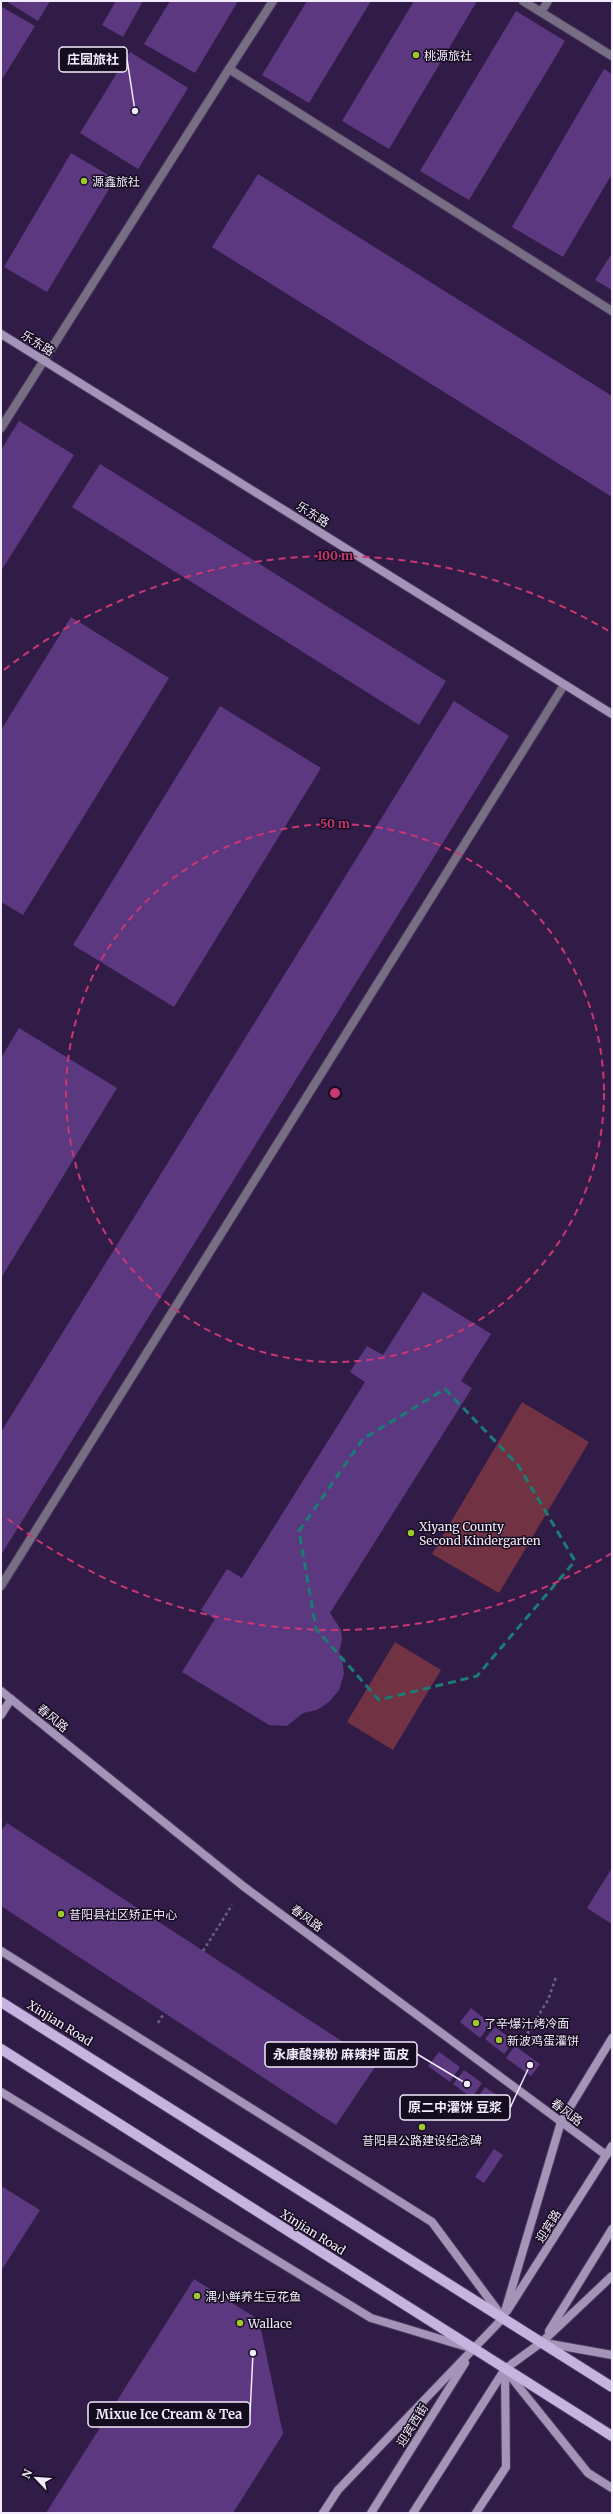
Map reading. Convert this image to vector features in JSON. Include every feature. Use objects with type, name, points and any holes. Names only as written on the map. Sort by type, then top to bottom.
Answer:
[{"type":"main road","name":"乐东路","points":[[1,334],[612,714]]},
{"type":"main road","name":"春风路","points":[[1,1691],[243,1886],[606,2155]]},
{"type":"main road","points":[[1,1715],[11,1699]]},
{"type":"main road","points":[[1,1952],[432,2222],[503,2318]]},
{"type":"main road","name":"Xinjian Road","points":[[1,2002],[612,2387]]},
{"type":"main road","points":[[503,2318],[561,2122],[612,2038]]},
{"type":"main road","name":"Xinjian Road","points":[[1,2049],[612,2436]]},
{"type":"main road","points":[[1,2092],[371,2318],[474,2349],[338,2490],[323,2513]]},
{"type":"main road","name":"迎宾路","points":[[474,2349],[503,2318],[612,2146]]},
{"type":"main road","points":[[542,2342],[612,2229]]},
{"type":"main road","points":[[413,2513],[504,2369],[542,2342],[612,2276]]},
{"type":"main road","points":[[542,2342],[612,2356]]},
{"type":"main road","name":"迎宾西街","points":[[371,2513],[474,2349]]},
{"type":"main road","points":[[504,2369],[588,2473],[612,2488]]},
{"type":"main road","points":[[476,2513],[506,2466],[504,2369]]},
{"type":"street","points":[[1,428],[273,1]]},
{"type":"street","points":[[523,1],[612,56]]},
{"type":"street","points":[[541,12],[548,1]]},
{"type":"street","points":[[229,69],[612,311]]},
{"type":"street","points":[[1,1586],[564,685]]},
{"type":"path","points":[[203,1951],[243,1886]]},
{"type":"path","points":[[521,2044],[548,2000],[556,1977]]},
{"type":"highlighted area","points":[[445,1389],[518,1465],[575,1561],[477,1676],[379,1700],[316,1629],[299,1531],[363,1439]]},
{"type":"shaded area","points":[[522,1402],[589,1442],[499,1593],[432,1554]]},
{"type":"shaded area","points":[[395,1642],[441,1670],[393,1750],[347,1722]]},
{"type":"building","points":[[6,1],[50,1],[38,21]]},
{"type":"building","points":[[116,1],[143,1],[123,37],[102,25]]},
{"type":"building","points":[[170,1],[238,1],[195,73],[144,44]]},
{"type":"building","points":[[307,1],[371,1],[309,103],[262,75]]},
{"type":"building","points":[[414,1],[477,1],[389,149],[342,121]]},
{"type":"building","points":[[2,7],[35,26],[1,81],[1,9]]},
{"type":"building","points":[[516,11],[565,41],[469,200],[420,171]]},
{"type":"building","points":[[130,52],[188,88],[138,169],[80,133]]},
{"type":"building","points":[[604,69],[612,74],[612,174],[563,257],[512,227]]},
{"type":"building","points":[[71,153],[115,179],[47,292],[4,267]]},
{"type":"building","points":[[258,174],[612,396],[612,497],[212,247]]},
{"type":"building","points":[[612,253],[612,290],[595,280]]},
{"type":"building","points":[[19,421],[74,455],[1,571],[1,450]]},
{"type":"building","points":[[100,464],[446,681],[419,725],[72,507]]},
{"type":"building","points":[[71,617],[169,678],[23,915],[1,902],[1,730]]},
{"type":"building","points":[[454,701],[509,736],[1,1555],[1,1432]]},
{"type":"building","points":[[220,706],[321,768],[174,1007],[73,945]]},
{"type":"building","points":[[19,1028],[117,1088],[1,1278],[1,1058]]},
{"type":"building","points":[[423,1292],[491,1334],[461,1381],[472,1388],[330,1613],[341,1630],[342,1640],[339,1652],[342,1658],[344,1674],[339,1690],[329,1702],[317,1710],[303,1713],[287,1726],[269,1725],[182,1672],[215,1619],[201,1610],[227,1569],[242,1578],[365,1382],[350,1372],[367,1346],[383,1355]]},
{"type":"building","points":[[7,1823],[377,2064],[336,2125],[1,1906],[1,1831]]},
{"type":"building","points":[[612,1868],[612,1924],[587,1908]]},
{"type":"building","name":"了辛·爆汁烤冷面","points":[[471,2008],[491,2024],[480,2038],[460,2022]]},
{"type":"building","name":"新波鸡蛋灌饼","points":[[495,2027],[514,2041],[504,2054],[485,2039]]},
{"type":"building","points":[[515,2046],[540,2064],[531,2076],[506,2058]]},
{"type":"building","points":[[439,2052],[460,2067],[450,2082],[428,2066]]},
{"type":"building","points":[[464,2070],[482,2083],[472,2098],[453,2084]]},
{"type":"building","points":[[485,2087],[513,2106],[503,2119],[476,2100]]},
{"type":"building","points":[[494,2149],[503,2155],[484,2183],[475,2177]]},
{"type":"building","points":[[1,2186],[40,2210],[1,2271]]},
{"type":"building","points":[[194,2279],[259,2320],[283,2434],[233,2513],[46,2513]]},
{"type":"place","name":"桃源旅社","points":[[416,55]]},
{"type":"place","name":"庄园旅社","points":[[135,111]]},
{"type":"place","name":"源鑫旅社","points":[[84,181]]},
{"type":"place","name":"Xiyang County Second Kindergarten","points":[[411,1533]]},
{"type":"place","name":"昔阳县社区矫正中心","points":[[61,1914]]},
{"type":"place","name":"了辛·爆汁烤冷面","points":[[476,2023]]},
{"type":"place","name":"新波鸡蛋灌饼","points":[[499,2040]]},
{"type":"place","name":"原二中灌饼 豆浆","points":[[530,2065]]},
{"type":"place","name":"永康酸辣粉 麻辣拌 面皮","points":[[467,2084]]},
{"type":"place","name":"昔阳县公路建设纪念碑","points":[[422,2127]]},
{"type":"place","name":"湡小鲜养生豆花鱼","points":[[197,2296]]},
{"type":"place","name":"Wallace","points":[[240,2323]]},
{"type":"place","name":"Mixue Ice Cream & Tea","points":[[253,2353]]}]
